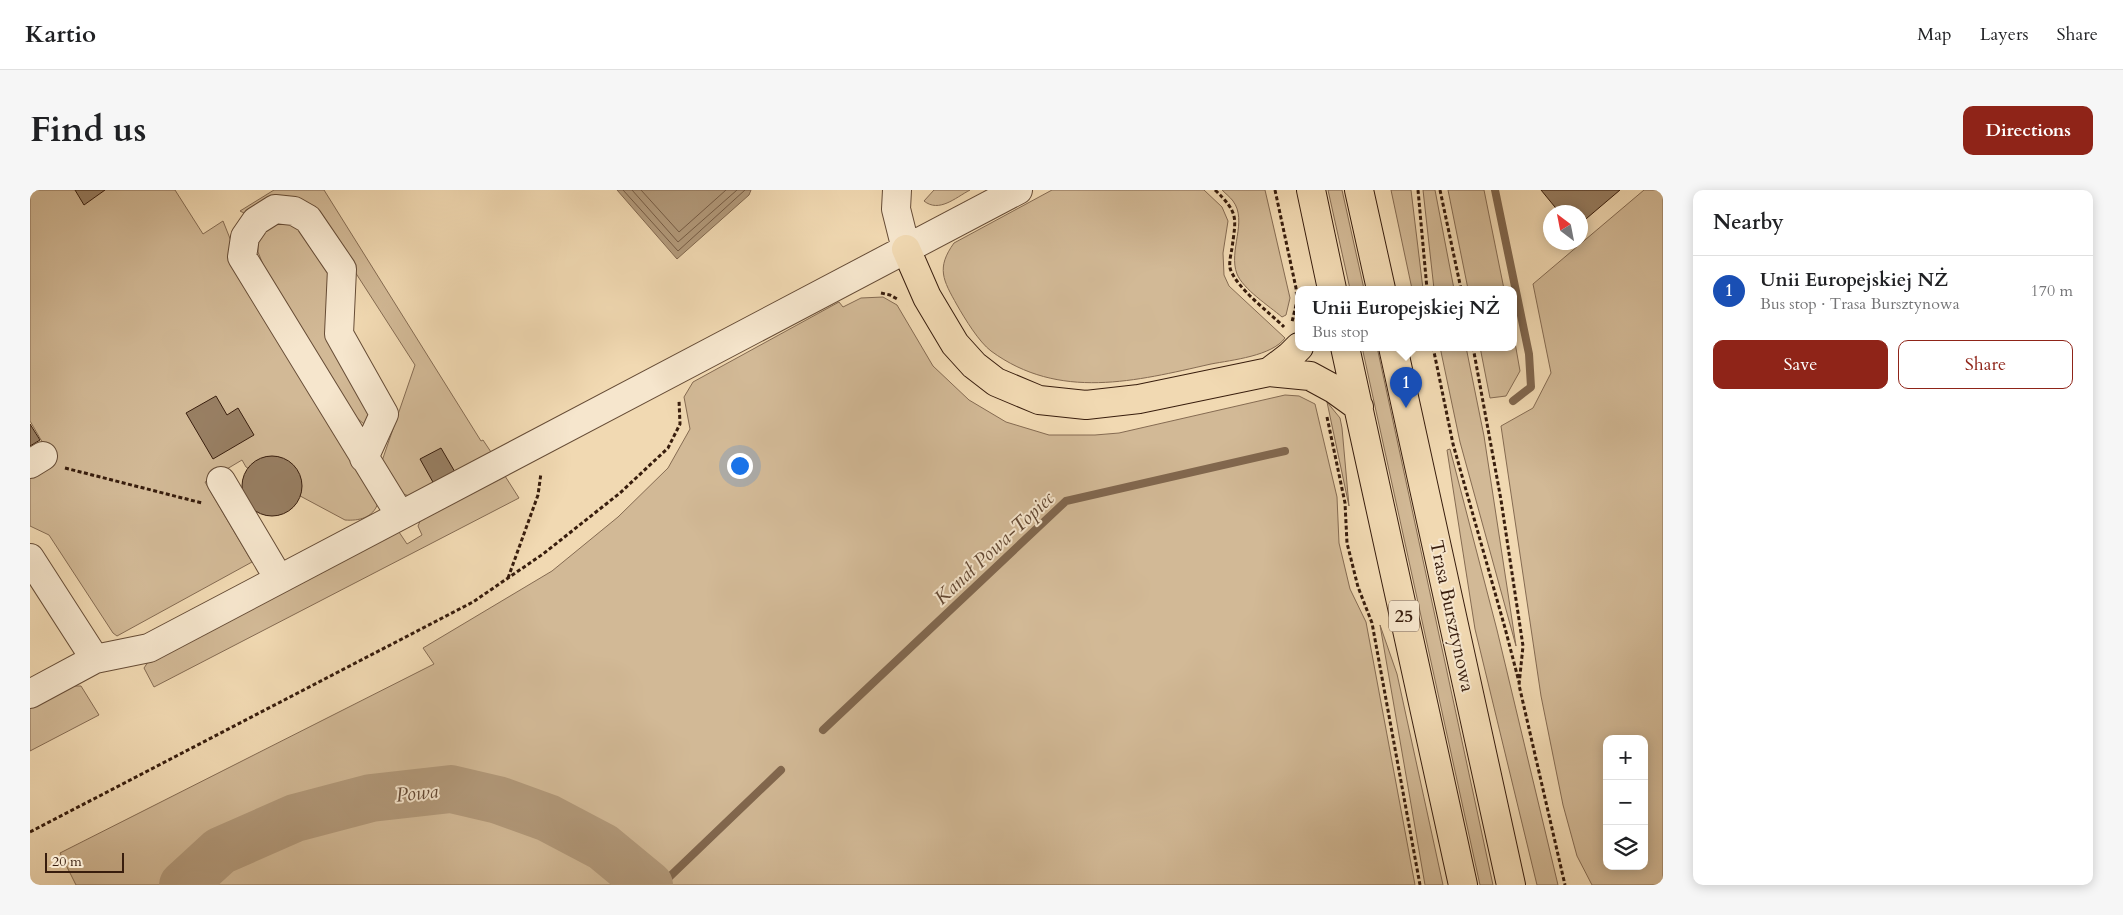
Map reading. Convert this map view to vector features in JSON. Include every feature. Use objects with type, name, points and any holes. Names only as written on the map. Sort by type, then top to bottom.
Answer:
[{"type":"main road","points":[[1311,190],[1326,281]]},
{"type":"main road","points":[[1359,190],[1380,286]]},
{"type":"main road","points":[[906,249],[928,297],[955,344],[974,365],[996,382],[1039,400],[1086,405],[1139,399],[1269,372],[1310,376],[1334,389],[1359,407]]},
{"type":"main road","points":[[1269,372],[1295,351]]},
{"type":"main road","name":"25","points":[[1347,351],[1463,885]]},
{"type":"main road","name":"Trasa Bursztynowa","points":[[1394,351],[1511,885]]},
{"type":"street","points":[[897,190],[896,209],[906,249]]},
{"type":"street","points":[[30,694],[95,659],[149,648],[1018,190]]},
{"type":"street","points":[[364,458],[384,414],[339,334],[342,269],[308,219],[294,211],[275,209],[256,221],[245,237],[242,256],[364,458],[400,515]]},
{"type":"street","points":[[227,490],[278,579]]},
{"type":"street","points":[[30,558],[95,659]]},
{"type":"path","points":[[1215,190],[1231,206],[1234,214],[1235,222],[1230,266],[1235,280],[1288,330],[1295,315]]},
{"type":"path","points":[[1275,190],[1296,286]]},
{"type":"path","points":[[1418,190],[1427,286]]},
{"type":"path","points":[[1440,190],[1460,286]]},
{"type":"path","points":[[1433,351],[1453,444],[1506,628],[1565,885]]},
{"type":"path","points":[[1474,351],[1501,500],[1523,646],[1519,685]]},
{"type":"path","points":[[30,832],[465,606],[544,554],[620,493],[668,448],[680,424],[679,398],[668,374]]},
{"type":"path","points":[[1326,414],[1345,503],[1347,543],[1358,587],[1372,624],[1420,885]]},
{"type":"path","points":[[508,578],[538,495],[544,440]]},
{"type":"path","points":[[37,460],[219,508],[227,490]]},
{"type":"shaded area","points":[[30,190],[175,190],[203,234],[223,221],[233,246],[378,503],[373,512],[365,518],[345,520],[246,467],[242,460],[205,482],[252,562],[117,636],[113,633],[49,535],[30,526],[30,478],[55,464],[30,421]]},
{"type":"shaded area","points":[[274,190],[324,190],[481,441],[483,440],[493,455],[409,496],[398,492],[382,461],[415,365],[319,216],[250,216],[240,211]]},
{"type":"shaded area","points":[[934,190],[970,190],[947,203],[935,205],[924,201]]},
{"type":"shaded area","points":[[1052,190],[1204,190],[1222,207],[1228,221],[1223,253],[1224,275],[1229,286],[1285,338],[1271,349],[1240,359],[1126,381],[1098,383],[1071,382],[1044,377],[1017,367],[991,351],[982,342],[960,311],[948,288],[943,274],[943,267],[948,252],[954,243]]},
{"type":"shaded area","points":[[1222,190],[1265,190],[1290,298],[1286,315],[1282,317],[1250,291],[1237,274],[1235,256],[1239,218],[1233,201]]},
{"type":"shaded area","points":[[1328,190],[1342,190],[1363,286],[1349,286]]},
{"type":"shaded area","points":[[1391,190],[1411,190],[1423,286],[1411,286]]},
{"type":"shaded area","points":[[1423,190],[1435,190],[1453,286],[1434,286]]},
{"type":"shaded area","points":[[1448,190],[1484,190],[1503,286],[1467,286]]},
{"type":"shaded area","points":[[1644,190],[1663,190],[1663,885],[1592,885],[1577,856],[1563,805],[1541,696],[1501,426],[1533,408],[1551,373],[1533,284],[1573,250],[1588,250],[1588,237]]},
{"type":"shaded area","points":[[276,221],[297,223],[331,267],[372,407],[368,423],[364,424],[351,413],[264,267],[258,252],[258,238]]},
{"type":"shaded area","points":[[883,297],[897,305],[933,366],[969,400],[1006,422],[1049,435],[1119,433],[1285,395],[1299,396],[1315,404],[1337,497],[1339,543],[1350,589],[1366,622],[1415,885],[76,885],[60,853],[434,664],[423,648],[552,571],[618,517],[668,468],[690,429],[684,397],[693,382],[839,302],[843,307],[861,298]]},
{"type":"shaded area","points":[[1363,351],[1378,351],[1493,885],[1480,885]]},
{"type":"shaded area","points":[[1441,351],[1467,351],[1484,436],[1516,646],[1460,442]]},
{"type":"shaded area","points":[[1481,351],[1516,351],[1520,371],[1506,396],[1490,398]]},
{"type":"shaded area","points":[[1327,402],[1340,418],[1349,506]]},
{"type":"shaded area","points":[[1450,449],[1497,630],[1558,885],[1537,885],[1475,629],[1447,450]]},
{"type":"shaded area","points":[[505,476],[519,498],[154,687],[144,668],[148,662],[394,531],[399,532],[407,544],[422,535],[418,526],[421,519]]},
{"type":"shaded area","points":[[1380,625],[1397,674],[1443,885],[1425,885]]},
{"type":"shaded area","points":[[74,686],[81,686],[99,715],[30,751],[30,705]]},
{"type":"water","points":[[617,190],[751,190],[749,195],[677,259]]},
{"type":"building","points":[[75,190],[105,190],[84,205]]},
{"type":"building","points":[[1541,190],[1620,190],[1588,217],[1588,205],[1553,205]]},
{"type":"building","points":[[216,396],[227,415],[238,408],[254,435],[213,459],[186,413]]},
{"type":"building","points":[[30,424],[40,440],[30,446]]},
{"type":"building","points":[[441,448],[455,472],[434,484],[420,459]]},
{"type":"building","points":[[266,456],[278,456],[289,461],[297,469],[302,480],[300,498],[289,511],[278,516],[266,516],[255,511],[247,503],[242,492],[242,480],[247,469],[255,461]]},
{"type":"waterway","name":"Kanał Powa-Topiec","points":[[1495,190],[1515,286]]},
{"type":"waterway","name":"Kanał Powa-Topiec","points":[[1513,401],[1531,387],[1529,354],[1517,296]]},
{"type":"waterway","name":"Kanał Powa-Topiec","points":[[823,730],[1066,501],[1285,451]]},
{"type":"waterway","name":"Kanał Powa-Topiec","points":[[661,885],[781,770]]},
{"type":"waterway","name":"Powa","points":[[183,885],[220,851],[295,818],[371,798],[451,789],[498,800],[548,818],[603,847],[649,885]]},
{"type":"place","name":"Unii Europejskiej NŻ","points":[[1406,408]]}]
